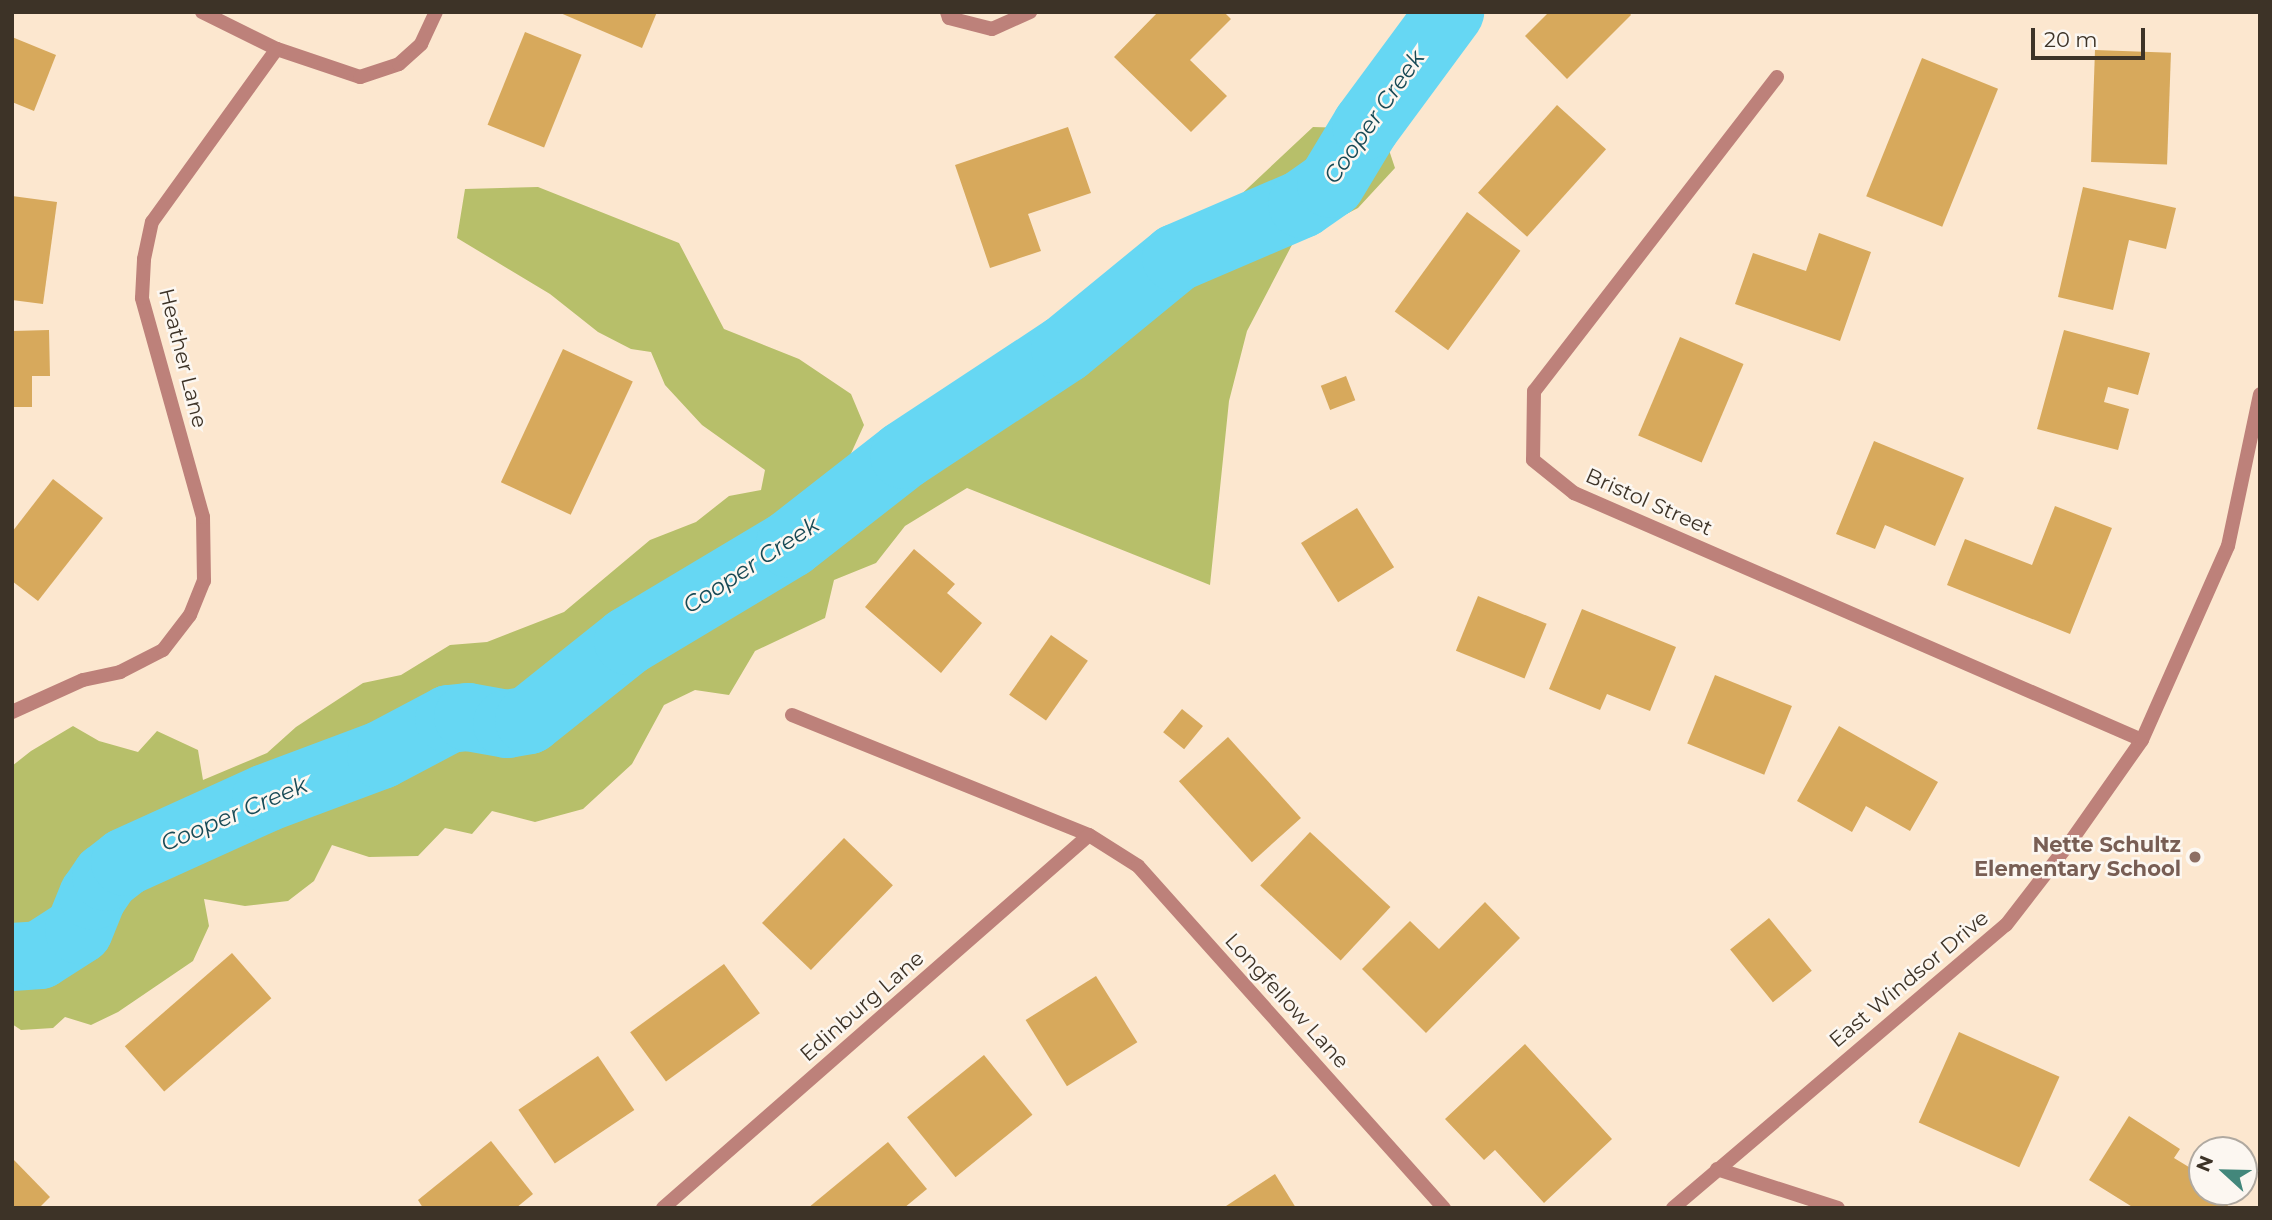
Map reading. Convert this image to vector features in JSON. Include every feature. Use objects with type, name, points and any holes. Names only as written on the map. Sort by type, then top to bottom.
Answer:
[{"type":"street","points":[[202,12],[277,49],[360,77],[399,64],[421,44],[436,12]]},
{"type":"street","points":[[947,12],[949,18],[992,29],[1030,12]]},
{"type":"street","name":"Heather Lane","points":[[12,712],[83,680],[120,672],[163,650],[190,615],[204,580],[203,517],[142,298],[144,258],[152,222],[277,49]]},
{"type":"street","name":"Bristol Street","points":[[1777,77],[1534,391],[1533,460],[1574,493],[2142,740]]},
{"type":"street","name":"East Windsor Drive","points":[[1673,1208],[2006,925],[2071,841],[2142,740],[2228,545],[2260,394]]},
{"type":"street","name":"Longfellow Lane","points":[[792,715],[1089,835],[1138,866],[1444,1208]]},
{"type":"street","name":"Edinburg Lane","points":[[663,1208],[1089,835]]},
{"type":"street","points":[[1717,1169],[1838,1208]]},
{"type":"green space","points":[[1313,127],[1382,129],[1395,168],[1358,208],[1294,241],[1247,331],[1229,401],[1210,585],[967,488],[905,526],[876,563],[834,580],[825,618],[755,651],[729,695],[695,690],[664,705],[632,764],[583,809],[535,822],[492,811],[472,834],[445,828],[418,856],[369,857],[332,845],[314,881],[288,901],[245,906],[204,899],[209,926],[193,961],[118,1012],[91,1025],[65,1017],[53,1028],[21,1030],[12,1024],[12,766],[31,751],[73,726],[99,741],[138,752],[157,731],[198,750],[203,780],[267,753],[296,727],[363,683],[401,675],[450,645],[487,642],[564,612],[650,540],[696,522],[729,496],[761,490],[765,470],[702,425],[665,385],[651,352],[631,349],[598,332],[550,294],[457,238],[465,189],[538,187],[679,243],[724,329],[799,359],[851,394],[864,425],[848,460],[863,500],[885,477],[967,420],[1096,345],[1139,312],[1203,273],[1217,217]]},
{"type":"building","points":[[558,12],[657,12],[642,48]]},
{"type":"building","points":[[1158,12],[1224,12],[1231,19],[1190,60],[1227,96],[1191,132],[1114,57]]},
{"type":"building","points":[[1549,12],[1629,12],[1631,15],[1567,79],[1525,36]]},
{"type":"building","points":[[525,32],[582,55],[544,148],[488,125]]},
{"type":"building","points":[[12,37],[56,55],[34,111],[12,102]]},
{"type":"building","points":[[2095,50],[2171,53],[2167,165],[2091,162]]},
{"type":"building","points":[[1922,58],[1998,89],[1942,227],[1866,196]]},
{"type":"building","points":[[1557,105],[1606,149],[1527,237],[1478,193]]},
{"type":"building","points":[[1068,127],[1091,193],[1028,214],[1041,251],[990,268],[955,165]]},
{"type":"building","points":[[2083,187],[2176,208],[2166,249],[2129,240],[2113,310],[2058,297]]},
{"type":"building","points":[[12,196],[57,202],[43,304],[12,300]]},
{"type":"building","points":[[1467,212],[1520,251],[1448,350],[1395,312]]},
{"type":"building","points":[[1819,233],[1871,252],[1840,341],[1735,304],[1753,253],[1806,271]]},
{"type":"building","points":[[49,330],[50,376],[32,376],[32,407],[12,407],[12,331]]},
{"type":"building","points":[[2064,330],[2150,353],[2138,395],[2108,387],[2104,402],[2129,409],[2118,450],[2037,429]]},
{"type":"building","points":[[1680,337],[1744,364],[1702,462],[1638,435]]},
{"type":"building","points":[[563,349],[633,382],[571,515],[501,482]]},
{"type":"building","points":[[1346,376],[1355,400],[1330,410],[1321,386]]},
{"type":"building","points":[[1874,441],[1964,478],[1935,546],[1885,525],[1875,549],[1836,534]]},
{"type":"building","points":[[53,479],[103,518],[38,601],[12,581],[12,532]]},
{"type":"building","points":[[2055,506],[2112,528],[2070,634],[1947,585],[1965,539],[2032,565]]},
{"type":"building","points":[[1357,508],[1394,567],[1338,602],[1301,543]]},
{"type":"building","points":[[914,549],[955,584],[947,593],[982,623],[941,673],[865,607]]},
{"type":"building","points":[[1478,596],[1547,624],[1525,678],[1456,651]]},
{"type":"building","points":[[1582,609],[1676,647],[1650,711],[1607,694],[1600,710],[1549,689]]},
{"type":"building","points":[[1051,635],[1088,661],[1046,721],[1009,695]]},
{"type":"building","points":[[1715,675],[1792,706],[1764,775],[1687,744]]},
{"type":"building","points":[[1182,709],[1203,726],[1184,749],[1163,732]]},
{"type":"building","points":[[1839,726],[1938,782],[1910,831],[1866,806],[1852,832],[1797,801]]},
{"type":"building","points":[[1228,737],[1301,818],[1252,862],[1179,781]]},
{"type":"building","points":[[1310,832],[1390,907],[1341,960],[1260,885]]},
{"type":"building","points":[[844,838],[893,885],[811,970],[762,923]]},
{"type":"building","points":[[1485,902],[1520,938],[1426,1033],[1362,969],[1410,921],[1439,949]]},
{"type":"building","points":[[1769,918],[1812,971],[1773,1002],[1730,949]]},
{"type":"building","points":[[232,953],[271,998],[164,1091],[125,1046]]},
{"type":"building","points":[[724,964],[760,1013],[666,1082],[630,1032]]},
{"type":"building","points":[[1096,976],[1137,1042],[1067,1086],[1026,1020]]},
{"type":"building","points":[[1959,1032],[2059,1077],[2019,1167],[1919,1122]]},
{"type":"building","points":[[1525,1044],[1612,1139],[1544,1203],[1495,1150],[1484,1160],[1445,1119]]},
{"type":"building","points":[[984,1055],[1032,1115],[956,1177],[907,1117]]},
{"type":"building","points":[[598,1056],[634,1110],[555,1164],[518,1110]]},
{"type":"building","points":[[2129,1116],[2180,1149],[2174,1158],[2188,1166],[2188,1206],[2227,1206],[2134,1208],[2089,1180]]},
{"type":"building","points":[[491,1141],[533,1194],[516,1208],[423,1208],[418,1200]]},
{"type":"building","points":[[888,1142],[927,1189],[904,1208],[808,1208]]},
{"type":"building","points":[[12,1158],[50,1197],[39,1208],[12,1208]]},
{"type":"building","points":[[1275,1174],[1296,1208],[1223,1208]]},
{"type":"waterway","name":"Cooper Creek","points":[[12,957],[40,955],[79,930],[93,896],[106,877],[125,862],[266,798],[381,755],[449,719],[468,717],[507,724],[529,720],[628,641],[790,544],[904,455],[1065,349],[1176,258],[1302,204],[1331,184],[1366,126],[1450,12]]},
{"type":"place","name":"Nette Schultz Elementary School","points":[[2195,857]]}]
